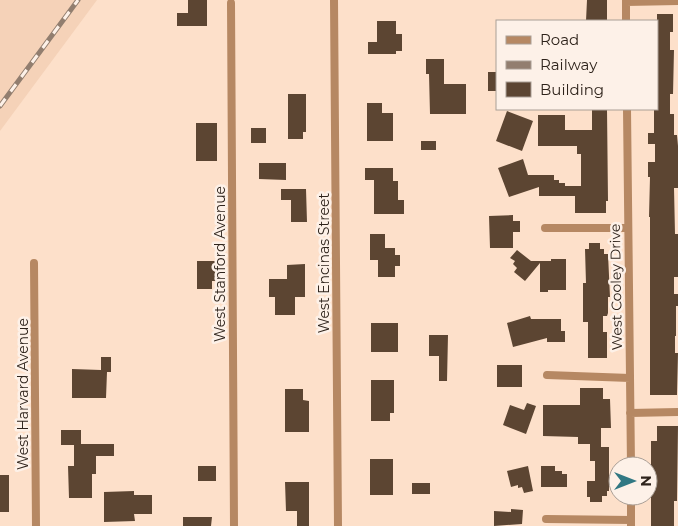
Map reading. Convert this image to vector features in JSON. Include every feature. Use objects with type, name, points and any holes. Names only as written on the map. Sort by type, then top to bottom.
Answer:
[{"type":"street","name":"West Encinas Street","points":[[334,0],[338,526]]},
{"type":"street","points":[[626,20],[626,1],[678,1]]},
{"type":"street","name":"West Stanford Avenue","points":[[231,3],[234,526]]},
{"type":"street","name":"West Cooley Drive","points":[[627,110],[631,456]]},
{"type":"street","points":[[545,228],[628,228]]},
{"type":"street","name":"West Harvard Avenue","points":[[34,263],[36,526]]},
{"type":"street","points":[[547,375],[630,378]]},
{"type":"street","points":[[630,413],[678,412]]},
{"type":"street","points":[[546,519],[631,523],[631,506]]},
{"type":"shaded area","points":[[0,0],[97,0],[0,131]]},
{"type":"building","points":[[188,0],[207,0],[207,26],[177,26],[177,13],[188,13]]},
{"type":"building","points":[[587,0],[607,0],[607,20],[586,20]]},
{"type":"building","points":[[657,14],[673,14],[673,32],[670,32],[670,50],[674,50],[673,94],[670,94],[670,114],[674,114],[674,135],[677,135],[678,146],[678,188],[674,188],[675,234],[678,234],[678,277],[674,277],[674,294],[678,294],[675,336],[675,353],[678,353],[677,395],[650,395],[650,177],[648,177],[648,162],[655,162],[655,144],[648,144],[648,133],[654,133],[654,110],[658,110]]},
{"type":"building","points":[[377,21],[396,21],[396,34],[402,34],[402,51],[396,51],[396,54],[368,54],[368,42],[377,42]]},
{"type":"building","points":[[426,59],[444,59],[444,84],[466,84],[466,114],[430,114],[429,74],[426,74]]},
{"type":"building","points":[[488,72],[496,72],[496,91],[488,91]]},
{"type":"building","points":[[288,94],[306,94],[306,132],[303,132],[303,139],[288,139]]},
{"type":"building","points":[[367,103],[382,103],[382,113],[393,113],[393,141],[367,141]]},
{"type":"building","points":[[592,110],[607,110],[608,201],[606,201],[606,213],[575,213],[575,196],[539,196],[539,187],[509,197],[498,168],[523,159],[528,175],[554,175],[554,180],[559,180],[559,183],[565,183],[565,186],[581,186],[581,154],[577,154],[577,146],[538,146],[538,115],[565,115],[565,130],[592,130]]},
{"type":"building","points":[[507,111],[533,121],[522,151],[496,141]]},
{"type":"building","points":[[196,123],[217,123],[217,161],[196,161]]},
{"type":"building","points":[[251,128],[266,128],[266,143],[251,143]]},
{"type":"building","points":[[421,141],[436,141],[436,150],[421,150]]},
{"type":"building","points":[[259,163],[286,163],[286,180],[259,179]]},
{"type":"building","points":[[365,168],[393,168],[393,181],[398,181],[398,200],[404,200],[404,214],[374,214],[374,180],[365,180]]},
{"type":"building","points":[[281,189],[306,189],[307,222],[291,222],[291,200],[281,200]]},
{"type":"building","points":[[513,215],[513,221],[520,221],[520,232],[513,232],[513,248],[490,248],[489,216]]},
{"type":"building","points":[[370,234],[385,234],[385,248],[395,248],[395,255],[400,255],[400,266],[395,266],[395,277],[378,277],[378,260],[370,260]]},
{"type":"building","points":[[589,243],[600,243],[600,249],[604,249],[604,254],[608,254],[610,297],[608,297],[607,316],[603,316],[603,332],[607,332],[607,358],[588,358],[588,322],[583,322],[583,283],[586,283],[585,249],[589,249]]},
{"type":"building","points":[[517,250],[531,261],[566,259],[566,290],[540,292],[540,263],[525,281],[514,272],[517,268],[513,264],[515,261],[510,258]]},
{"type":"building","points":[[197,261],[218,261],[218,281],[212,281],[212,289],[197,289]]},
{"type":"building","points":[[305,264],[305,297],[295,297],[295,315],[275,315],[275,297],[269,297],[269,279],[287,279],[287,265]]},
{"type":"building","points":[[530,316],[531,319],[561,319],[561,331],[565,331],[565,342],[547,342],[547,338],[513,347],[507,323]]},
{"type":"building","points":[[371,323],[398,323],[398,352],[371,352]]},
{"type":"building","points":[[429,335],[448,335],[447,381],[439,381],[439,356],[429,356]]},
{"type":"building","points":[[101,357],[111,357],[111,372],[107,372],[106,398],[72,398],[72,369],[101,370]]},
{"type":"building","points":[[497,365],[522,365],[522,387],[497,387]]},
{"type":"building","points":[[371,380],[394,380],[394,413],[390,413],[390,421],[371,421]]},
{"type":"building","points":[[580,388],[603,388],[603,399],[610,399],[611,428],[601,428],[601,447],[609,447],[608,491],[607,496],[602,496],[602,502],[590,502],[590,497],[587,497],[587,481],[595,481],[595,461],[590,461],[590,444],[578,444],[578,437],[543,436],[543,405],[580,405]]},
{"type":"building","points":[[285,389],[303,389],[303,400],[309,401],[309,432],[285,432]]},
{"type":"building","points":[[527,403],[536,406],[526,434],[503,425],[510,405],[524,410]]},
{"type":"building","points":[[657,426],[678,426],[677,501],[674,501],[674,526],[651,526],[651,506],[658,506],[658,456],[651,456],[651,441],[657,441]]},
{"type":"building","points":[[61,430],[81,430],[81,444],[114,444],[114,456],[96,456],[96,474],[92,474],[92,498],[69,498],[68,466],[74,466],[74,445],[61,445]]},
{"type":"building","points":[[370,459],[393,459],[393,495],[370,495]]},
{"type":"building","points":[[198,466],[216,466],[216,481],[198,481]]},
{"type":"building","points":[[528,466],[533,491],[524,493],[522,487],[518,488],[518,485],[511,487],[507,471]]},
{"type":"building","points":[[541,466],[555,466],[555,471],[562,471],[562,474],[567,474],[567,487],[541,487]]},
{"type":"building","points":[[0,475],[9,475],[9,512],[0,512]]},
{"type":"building","points":[[285,482],[309,482],[309,526],[297,526],[297,511],[286,511]]},
{"type":"building","points":[[412,483],[430,483],[430,494],[412,494]]},
{"type":"building","points":[[134,491],[134,495],[152,495],[152,514],[134,514],[135,521],[104,522],[104,492]]},
{"type":"building","points":[[511,509],[523,510],[522,524],[494,526],[494,511],[511,512]]},
{"type":"building","points":[[183,517],[212,517],[211,526],[183,526]]},
{"type":"railway","points":[[0,106],[78,0]]}]
